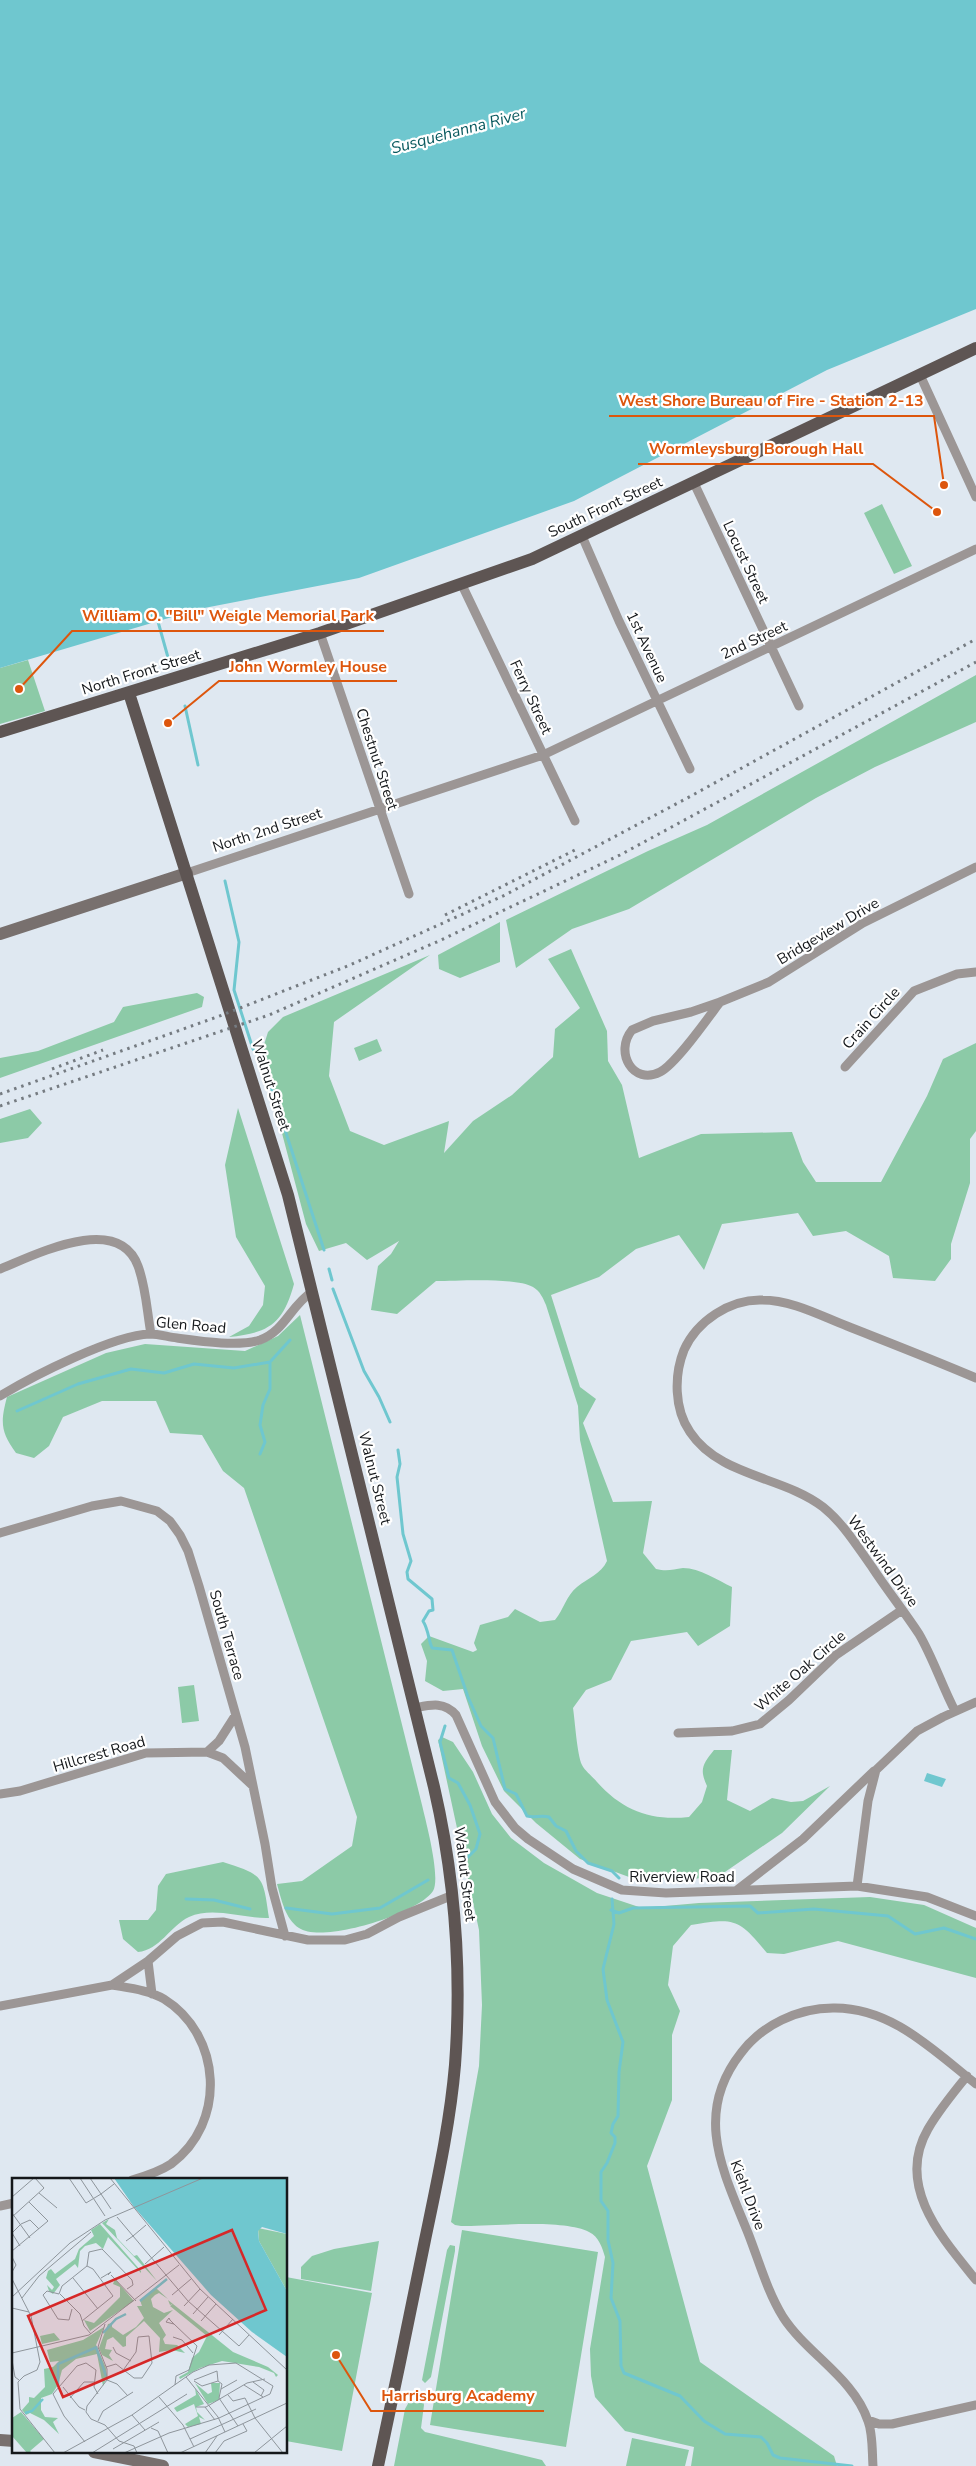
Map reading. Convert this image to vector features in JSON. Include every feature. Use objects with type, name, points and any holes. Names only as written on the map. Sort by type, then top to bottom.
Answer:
[{"type":"main road","name":"South Front Street","points":[[462,585],[532,559],[582,536],[976,348]]},
{"type":"main road","name":"North Front Street","points":[[0,732],[320,633],[462,585]]},
{"type":"main road","name":"Walnut Street","points":[[129,693],[272,1142],[312,1292],[444,1831],[453,1896],[458,1980],[455,2065],[447,2129],[378,2466]]},
{"type":"street","points":[[920,375],[976,496]]},
{"type":"street","name":"Locust Street","points":[[694,483],[800,706]]},
{"type":"street","name":"1st Avenue","points":[[582,536],[657,702],[690,769]]},
{"type":"street","name":"2nd Street","points":[[543,756],[976,549]]},
{"type":"street","name":"Ferry Street","points":[[462,585],[574,821]]},
{"type":"street","name":"Chestnut Street","points":[[320,633],[409,894]]},
{"type":"street","name":"North 2nd Street","points":[[0,934],[543,756]]},
{"type":"street","name":"Bridgeview Drive","points":[[720,1002],[663,1071],[654,1074],[643,1074],[632,1068],[627,1062],[624,1048],[632,1030],[653,1021],[720,1002],[769,982],[863,923],[976,867]]},
{"type":"street","name":"Crain Circle","points":[[845,1067],[914,991],[957,974],[976,972]]},
{"type":"street","points":[[0,1269],[75,1241],[98,1239],[117,1243],[126,1249],[138,1266],[151,1334]]},
{"type":"street","name":"Glen Road","points":[[0,1396],[42,1373],[95,1350],[137,1336],[151,1334],[226,1342],[258,1340],[280,1327],[300,1301],[312,1292]]},
{"type":"street","name":"Westwind Drive","points":[[955,1711],[919,1634],[854,1542],[823,1507],[810,1498],[724,1462],[696,1441],[684,1421],[679,1402],[677,1375],[680,1362],[692,1336],[712,1316],[740,1302],[762,1300],[796,1306],[976,1378]]},
{"type":"street","name":"South Terrace","points":[[0,1533],[112,1501],[132,1502],[152,1508],[165,1516],[180,1535],[188,1551],[254,1786],[272,1888],[285,1936]]},
{"type":"street","name":"White Oak Circle","points":[[678,1733],[732,1731],[766,1720],[836,1655],[902,1610]]},
{"type":"street","points":[[737,1890],[803,1839],[917,1732],[976,1702]]},
{"type":"street","name":"Riverview Road","points":[[414,1708],[436,1704],[452,1710],[460,1721],[481,1772],[502,1813],[528,1839],[573,1869],[627,1891],[666,1893],[857,1886],[927,1897],[946,1902],[976,1916]]},
{"type":"street","points":[[207,1752],[219,1741],[235,1716]]},
{"type":"street","name":"Hillcrest Road","points":[[0,1794],[20,1791],[146,1753],[207,1752],[222,1758],[254,1786]]},
{"type":"street","points":[[857,1886],[868,1801],[876,1770]]},
{"type":"street","points":[[112,1985],[148,1962],[189,1928],[210,1921],[241,1925],[285,1936],[325,1941],[359,1937],[399,1917],[453,1896]]},
{"type":"street","points":[[148,1962],[152,1994]]},
{"type":"street","points":[[0,2006],[112,1985],[152,1994],[162,1998],[178,2010],[201,2040],[210,2067],[210,2099],[198,2132],[180,2156],[162,2169],[137,2178]]},
{"type":"street","name":"Kiehl Drive","points":[[874,2466],[868,2420],[853,2393],[802,2342],[774,2300],[723,2174],[716,2142],[715,2116],[722,2086],[734,2062],[761,2033],[794,2015],[823,2008],[854,2008],[872,2012],[896,2023],[976,2084]]},
{"type":"street","points":[[967,2076],[928,2130],[917,2167],[921,2197],[926,2210],[938,2230],[976,2280]]},
{"type":"street","points":[[868,2420],[879,2424],[892,2424],[976,2405]]},
{"type":"street","points":[[104,2454],[163,2466]]},
{"type":"green space","points":[[882,504],[912,566],[894,574],[864,513]]},
{"type":"green space","points":[[28,660],[45,711],[0,724],[0,668]]},
{"type":"green space","points":[[976,675],[976,722],[875,767],[816,798],[629,909],[572,929],[516,968],[506,920],[648,851],[707,825]]},
{"type":"green space","points":[[500,922],[500,962],[460,978],[439,969],[438,955]]},
{"type":"green space","points":[[571,949],[607,1031],[608,1061],[622,1085],[639,1158],[701,1134],[792,1132],[803,1162],[816,1182],[881,1182],[927,1096],[943,1059],[976,1043],[976,1131],[970,1139],[970,1183],[951,1244],[951,1259],[935,1281],[893,1278],[889,1256],[846,1231],[813,1236],[798,1213],[722,1224],[704,1270],[679,1235],[636,1249],[599,1277],[551,1295],[580,1387],[596,1399],[583,1423],[613,1502],[652,1501],[643,1553],[656,1569],[683,1568],[696,1570],[732,1587],[730,1626],[698,1646],[687,1632],[631,1641],[611,1680],[586,1690],[573,1708],[577,1746],[582,1765],[617,1800],[638,1812],[662,1817],[689,1817],[702,1802],[707,1786],[703,1775],[703,1767],[714,1750],[732,1750],[727,1800],[750,1811],[772,1798],[791,1802],[803,1801],[830,1786],[782,1833],[722,1874],[689,1880],[629,1877],[580,1859],[536,1823],[504,1791],[482,1746],[463,1689],[443,1691],[425,1681],[427,1661],[421,1644],[429,1636],[473,1652],[477,1650],[474,1643],[480,1625],[508,1617],[515,1609],[540,1622],[555,1620],[573,1591],[598,1573],[607,1561],[580,1440],[578,1406],[546,1305],[533,1287],[525,1284],[500,1281],[436,1281],[397,1314],[371,1310],[378,1266],[391,1254],[399,1241],[367,1260],[346,1243],[319,1251],[306,1224],[261,1054],[268,1032],[283,1017],[430,955],[334,1022],[329,1076],[350,1131],[384,1145],[449,1121],[444,1153],[473,1121],[512,1095],[553,1057],[555,1029],[580,1008],[548,959]]},
{"type":"green space","points":[[197,993],[204,997],[202,1007],[0,1078],[0,1058],[38,1051],[114,1022],[123,1007]]},
{"type":"green space","points":[[377,1039],[382,1051],[359,1061],[354,1048]]},
{"type":"green space","points":[[238,1108],[294,1284],[285,1309],[272,1324],[254,1333],[229,1337],[249,1326],[263,1305],[265,1286],[236,1237],[225,1165]]},
{"type":"green space","points":[[30,1109],[42,1123],[28,1138],[0,1143],[0,1119]]},
{"type":"green space","points":[[300,1315],[424,1813],[435,1874],[433,1891],[424,1900],[409,1909],[369,1924],[328,1932],[311,1932],[294,1924],[284,1908],[277,1884],[302,1881],[352,1846],[357,1817],[244,1488],[223,1471],[202,1435],[170,1433],[156,1401],[102,1401],[63,1417],[49,1446],[34,1458],[16,1453],[7,1439],[3,1427],[3,1414],[7,1397],[106,1353],[145,1344],[245,1351],[278,1336]]},
{"type":"green space","points":[[194,1685],[199,1721],[182,1723],[178,1687]]},
{"type":"green space","points":[[442,1737],[453,1742],[473,1772],[492,1814],[511,1838],[544,1863],[597,1893],[642,1908],[699,1903],[870,1897],[924,1905],[976,1928],[976,1978],[838,1941],[784,1954],[767,1953],[742,1927],[735,1923],[727,1922],[691,1925],[673,1946],[668,1985],[680,2011],[672,2035],[672,2100],[647,2166],[700,2362],[834,2456],[837,2466],[691,2466],[694,2447],[625,2431],[595,2397],[591,2376],[590,2349],[605,2257],[598,2239],[589,2232],[563,2226],[527,2224],[461,2226],[451,2222],[479,2066],[482,2005],[479,1930],[438,1740]]},
{"type":"green space","points":[[223,1862],[247,1870],[259,1879],[263,1885],[269,1918],[218,1913],[199,1914],[182,1921],[153,1947],[138,1952],[123,1939],[119,1920],[148,1920],[156,1910],[158,1886],[166,1874]]},
{"type":"green space","points":[[462,2230],[598,2252],[566,2447],[430,2425]]},
{"type":"green space","points":[[379,2241],[371,2291],[301,2279],[301,2267],[312,2256],[334,2249]]},
{"type":"green space","points":[[450,2245],[455,2246],[455,2251],[431,2377],[425,2383],[422,2380],[447,2250]]},
{"type":"green space","points":[[288,2277],[372,2293],[342,2451],[288,2441]]},
{"type":"green space","points":[[414,2393],[421,2393],[424,2405],[421,2428],[425,2432],[542,2460],[546,2466],[394,2466],[405,2409]]},
{"type":"green space","points":[[632,2438],[689,2450],[685,2466],[626,2466]]},
{"type":"water","name":"Susquehanna River","points":[[0,0],[976,0],[976,309],[827,370],[574,501],[359,578],[199,609],[0,668]]},
{"type":"water","points":[[927,1773],[946,1779],[942,1787],[924,1781]]},
{"type":"waterway","points":[[157,618],[169,661]]},
{"type":"waterway","points":[[185,706],[198,765]]},
{"type":"waterway","points":[[225,881],[239,942],[234,990],[253,1049],[261,1056],[324,1250]]},
{"type":"waterway","points":[[329,1269],[332,1280]]},
{"type":"waterway","points":[[333,1289],[364,1371],[379,1397],[390,1422]]},
{"type":"waterway","points":[[17,1411],[78,1384],[131,1369],[164,1373],[194,1364],[234,1368],[270,1362],[290,1340]]},
{"type":"waterway","points":[[260,1454],[265,1442],[260,1425],[263,1405],[270,1389],[270,1362]]},
{"type":"waterway","points":[[398,1450],[400,1464],[397,1477],[403,1534],[411,1561],[407,1572],[408,1579],[432,1599],[433,1610],[429,1611],[423,1621],[432,1648],[452,1650],[468,1697],[481,1726],[493,1738],[505,1789],[516,1794],[527,1816],[549,1817],[556,1826],[566,1831],[576,1851],[588,1863],[612,1871],[619,1878]]},
{"type":"waterway","points":[[445,1726],[440,1742],[449,1778],[458,1783],[470,1805],[480,1834],[476,1849],[467,1858]]},
{"type":"waterway","points":[[286,1908],[332,1914],[380,1908],[428,1880]]},
{"type":"waterway","points":[[186,1899],[214,1900],[250,1909]]},
{"type":"waterway","points":[[612,1899],[614,1924],[603,1969],[607,2000],[623,2042],[619,2072],[618,2116],[613,2124],[611,2133],[615,2137],[615,2143],[601,2172],[601,2201],[608,2211],[608,2240],[613,2263],[611,2298],[620,2321],[621,2366],[624,2373],[680,2396],[704,2421],[725,2434],[761,2437],[767,2443],[773,2455],[780,2458],[852,2466]]},
{"type":"waterway","points":[[611,1910],[619,1913],[633,1908],[750,1906],[758,1913],[814,1909],[888,1916],[915,1934],[944,1928],[976,1939]]},
{"type":"railway","points":[[0,1094],[217,1017],[350,965],[505,895],[691,796],[976,639]]},
{"type":"railway","points":[[0,1106],[269,1015],[439,941],[620,855],[976,662]]},
{"type":"railway","points":[[445,915],[577,849]]},
{"type":"railway","points":[[52,1069],[103,1050]]},
{"type":"place","name":"West Shore Bureau of Fire - Station 2-13","points":[[944,485]]},
{"type":"place","name":"Wormleysburg Borough Hall","points":[[937,512]]},
{"type":"place","name":"William O. \"Bill\" Weigle Memorial Park","points":[[19,689]]},
{"type":"place","name":"John Wormley House","points":[[168,723]]},
{"type":"place","name":"Harrisburg Academy","points":[[336,2355]]}]
